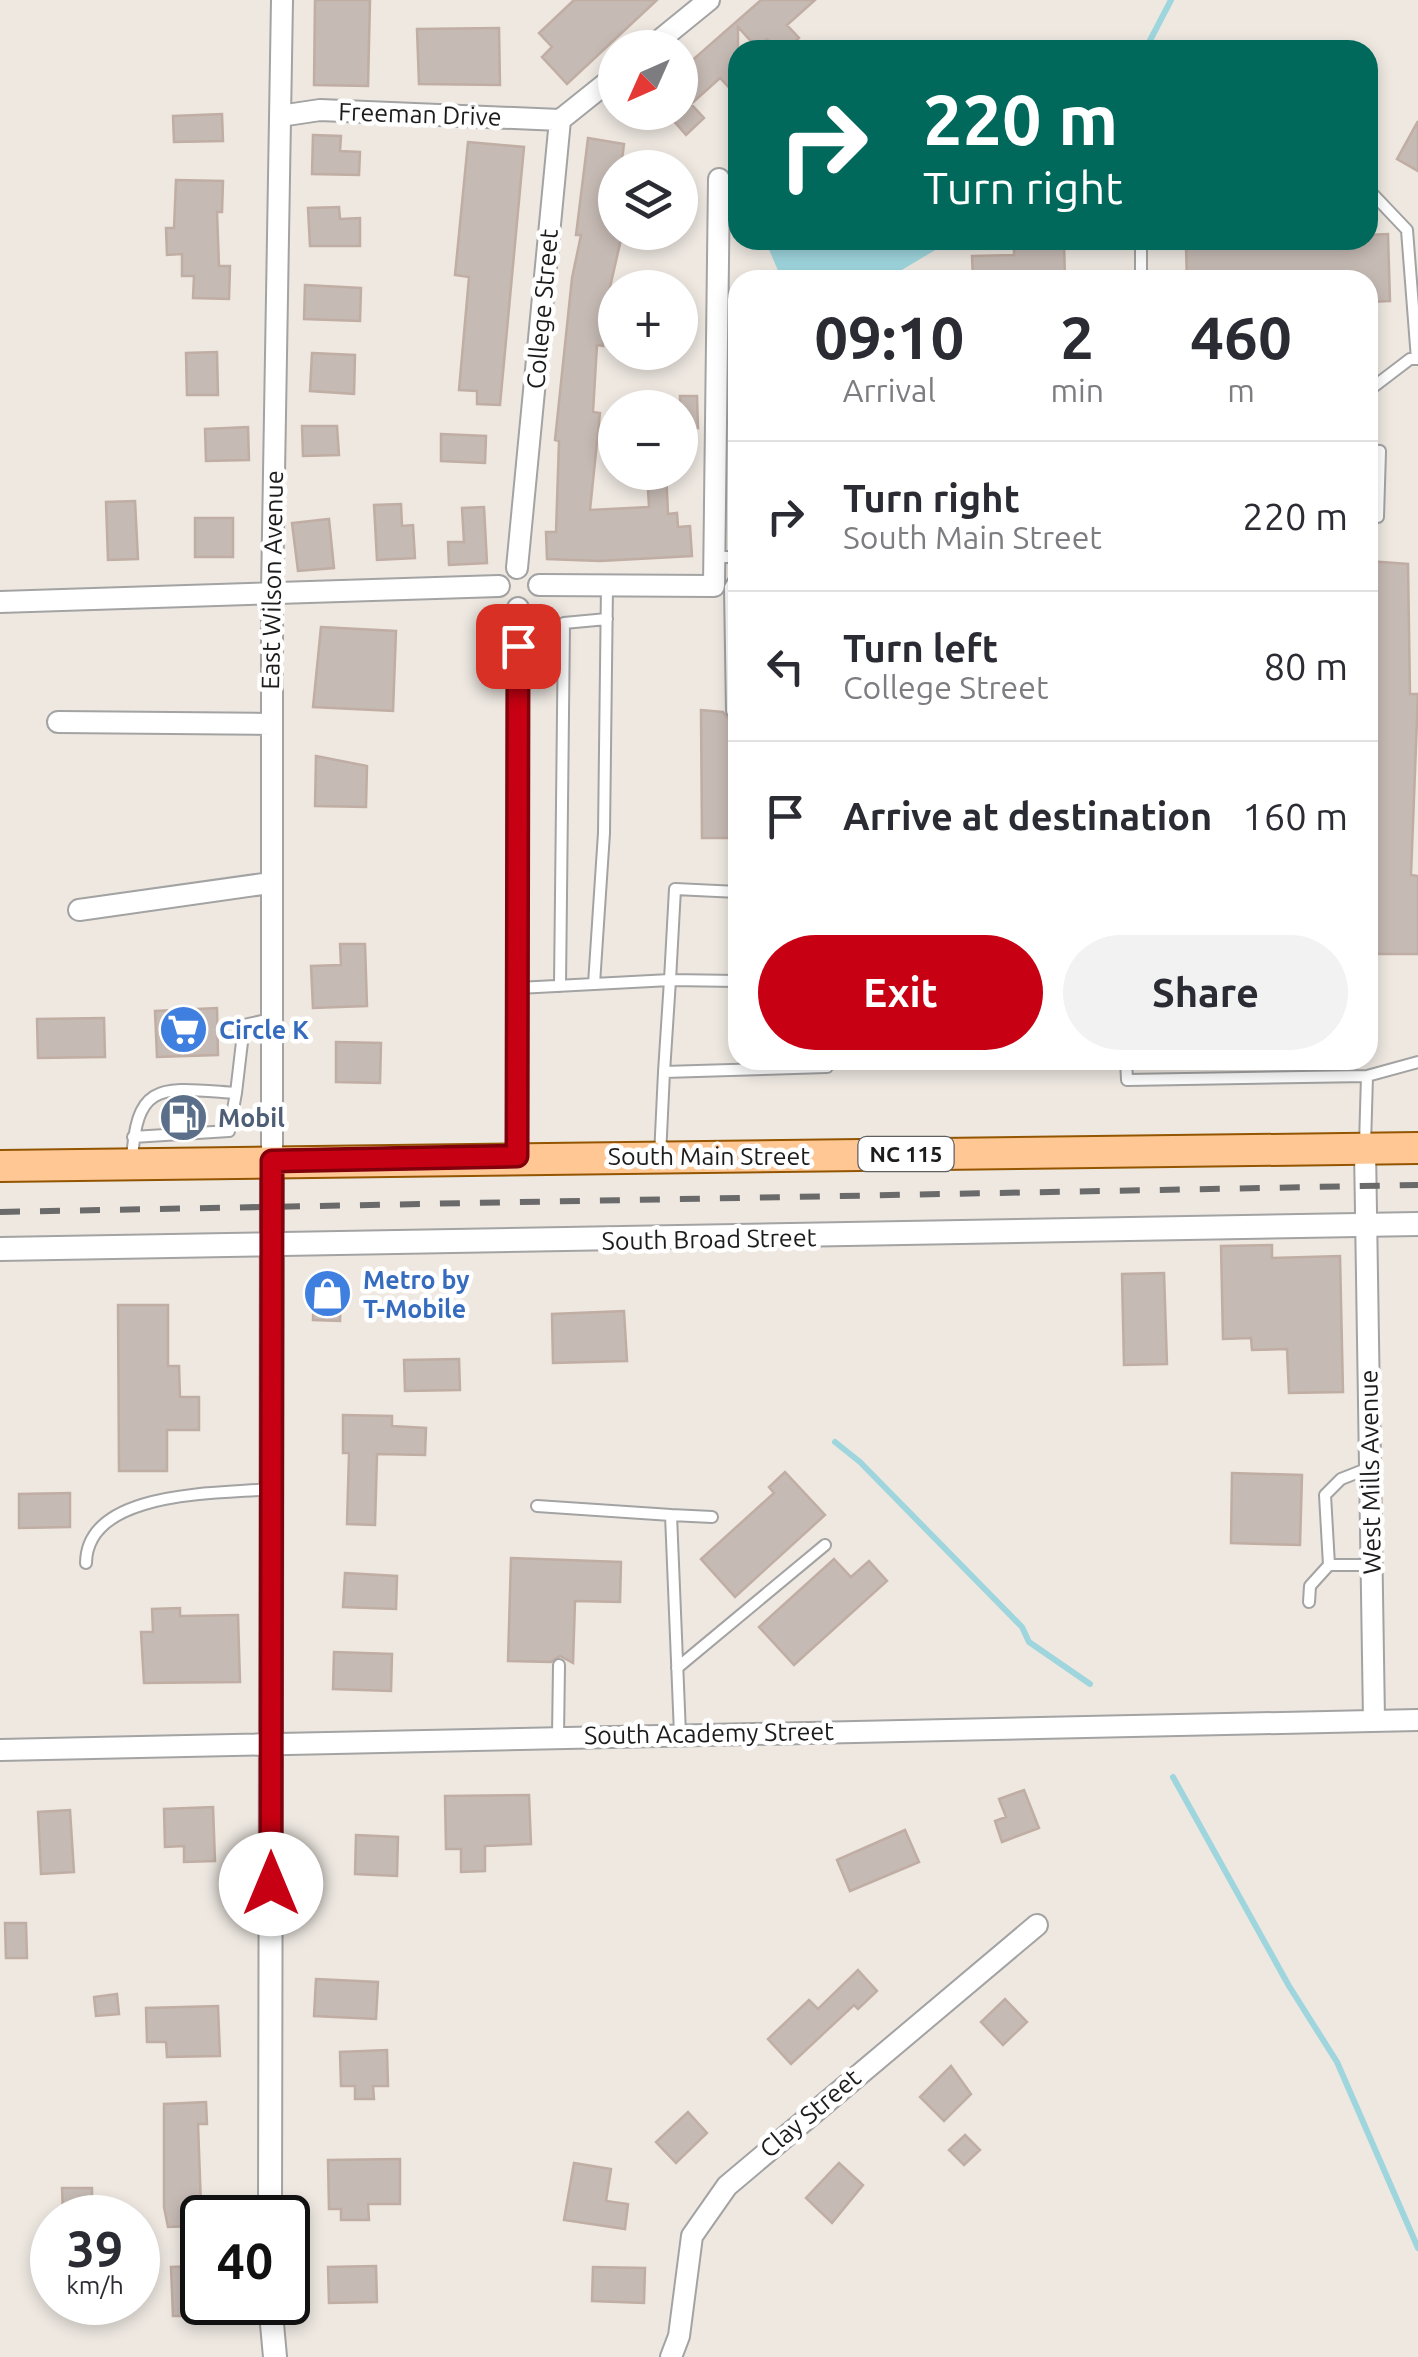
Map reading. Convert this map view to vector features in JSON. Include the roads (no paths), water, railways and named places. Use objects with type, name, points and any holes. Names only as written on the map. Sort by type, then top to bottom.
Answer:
[{"type":"main road","name":"South Main Street","points":[[0,1166],[133,1150],[272,1161],[1418,1148]]},
{"type":"street","name":"East Wilson Avenue","points":[[272,1161],[270,724],[282,0]]},
{"type":"street","points":[[672,30],[708,0]]},
{"type":"street","points":[[560,120],[598,90]]},
{"type":"street","name":"Freeman Drive","points":[[280,116],[320,110],[560,120]]},
{"type":"street","name":"College Street","points":[[517,568],[560,120]]},
{"type":"street","points":[[539,585],[722,586],[715,557],[719,179]]},
{"type":"street","points":[[517,568],[535,574],[539,585],[533,603],[518,608],[504,601],[499,586],[506,572],[517,568]]},
{"type":"street","points":[[0,602],[499,586]]},
{"type":"street","points":[[517,1156],[518,608]]},
{"type":"street","points":[[58,722],[270,724]]},
{"type":"street","points":[[79,910],[270,883]]},
{"type":"street","name":"West Mills Avenue","points":[[1365,1149],[1374,1720]]},
{"type":"street","points":[[270,2195],[272,1161]]},
{"type":"street","name":"South Broad Street","points":[[0,1249],[1418,1224]]},
{"type":"street","name":"South Academy Street","points":[[0,1750],[1418,1720]]},
{"type":"street","name":"Clay Street","points":[[672,2357],[679,2336],[692,2236],[727,2186],[1037,1925]]},
{"type":"street","points":[[273,2325],[276,2357]]},
{"type":"lane","points":[[1378,199],[1408,230],[1418,359],[1410,359],[1378,383]]},
{"type":"lane","points":[[1378,451],[1378,517]]},
{"type":"lane","points":[[715,557],[728,556]]},
{"type":"lane","points":[[728,582],[722,586],[728,661]]},
{"type":"lane","points":[[594,984],[604,833],[606,584]]},
{"type":"lane","points":[[560,986],[564,622],[606,619]]},
{"type":"lane","points":[[660,1156],[675,889],[728,892]]},
{"type":"lane","points":[[516,988],[728,981]]},
{"type":"lane","points":[[236,1093],[150,1096],[142,1102],[133,1150],[179,1134],[229,1131],[236,1093],[244,1025],[270,1019]]},
{"type":"lane","points":[[1126,1070],[1127,1080],[1367,1076],[1418,1062]]},
{"type":"lane","points":[[664,1072],[729,1070]]},
{"type":"lane","points":[[1365,1149],[1367,1076]]},
{"type":"lane","points":[[180,1093],[180,1106]]},
{"type":"lane","points":[[1309,1602],[1310,1586],[1329,1565],[1325,1495],[1342,1479],[1370,1468]]},
{"type":"lane","points":[[86,1563],[86,1549],[97,1535],[142,1501],[271,1489]]},
{"type":"lane","points":[[537,1506],[712,1516]]},
{"type":"lane","points":[[672,1515],[680,1734]]},
{"type":"lane","points":[[678,1668],[826,1545]]},
{"type":"lane","points":[[1329,1565],[1372,1564]]},
{"type":"lane","points":[[558,1737],[560,1665]]},
{"type":"water","points":[[769,250],[935,250],[902,270],[778,270]]},
{"type":"waterway","points":[[1150,40],[1171,0]]},
{"type":"waterway","points":[[835,1442],[860,1462],[1022,1627],[1029,1642],[1090,1684]]},
{"type":"waterway","points":[[1173,1777],[1289,1986],[1337,2062],[1418,2248]]},
{"type":"railway","points":[[0,1212],[1418,1185]]},
{"type":"place","name":"Circle K","points":[[184,1030]]},
{"type":"place","name":"Mobil","points":[[183,1118]]},
{"type":"place","name":"Metro by T-Mobile","points":[[328,1294]]}]
